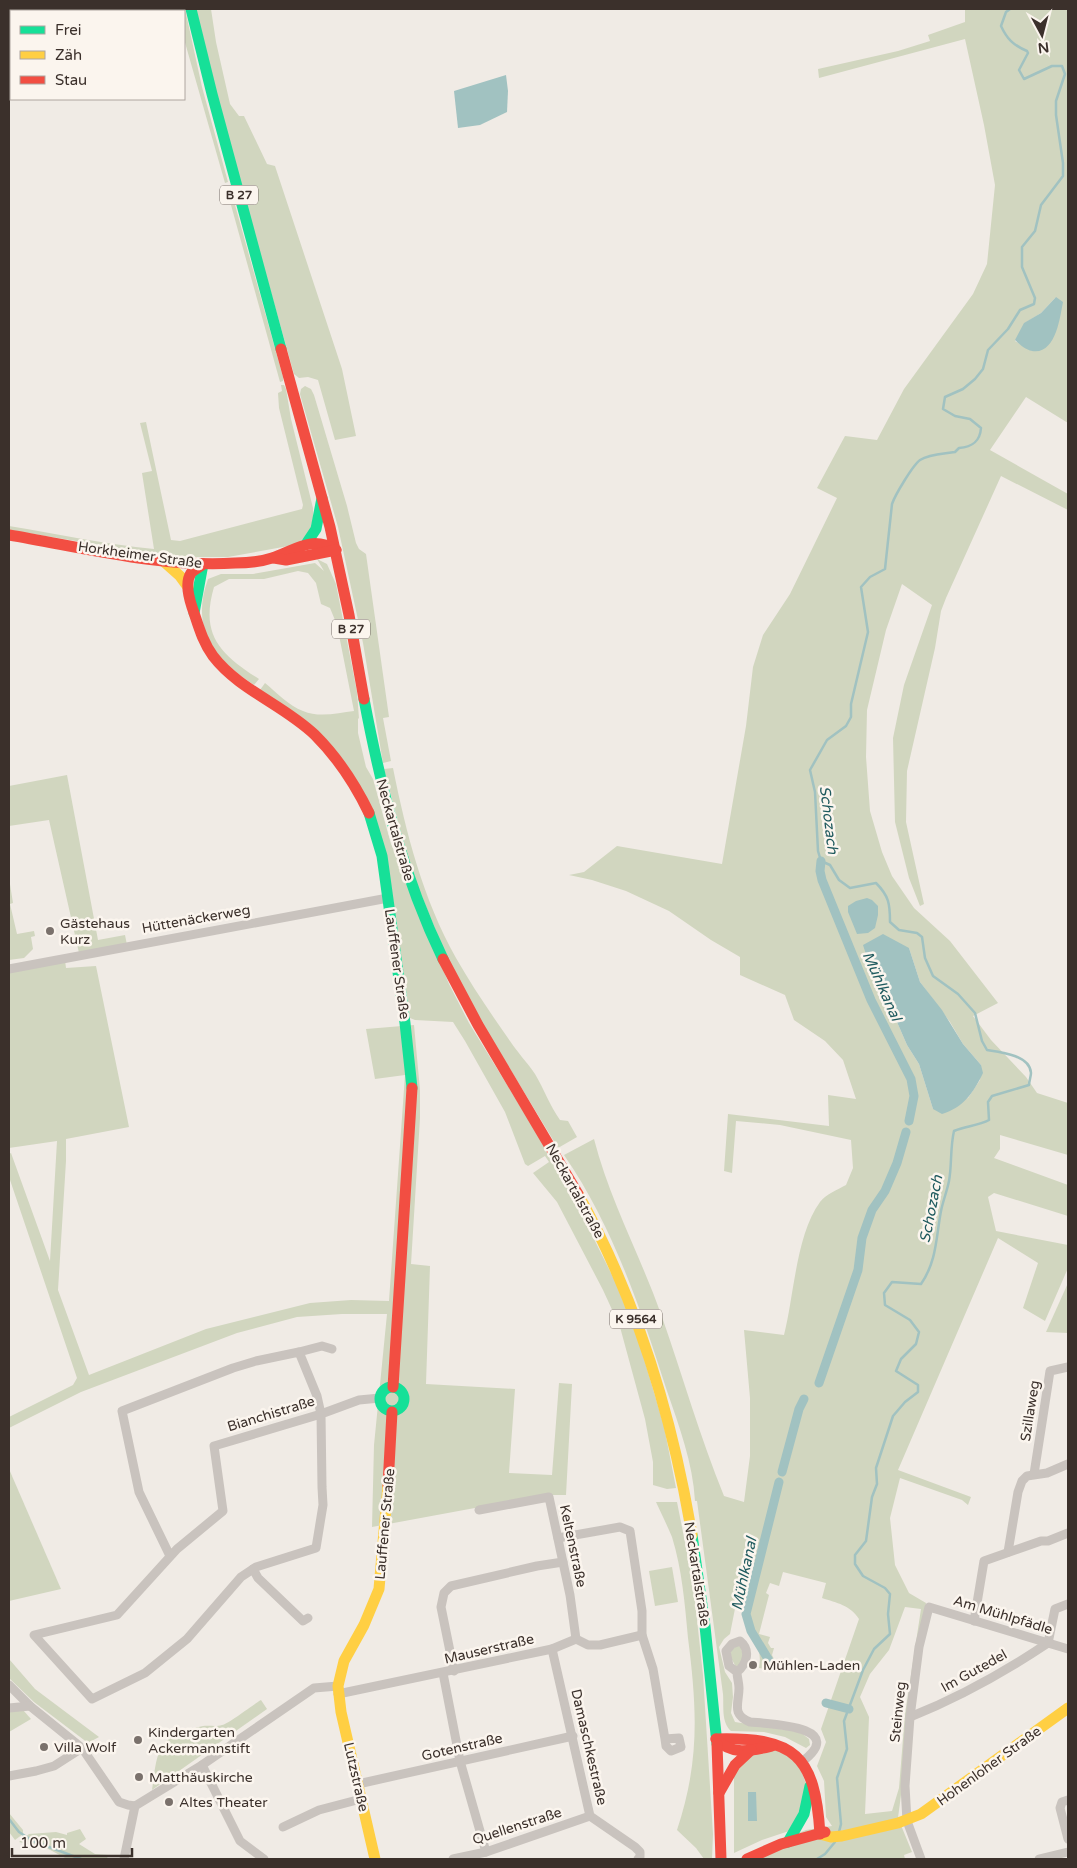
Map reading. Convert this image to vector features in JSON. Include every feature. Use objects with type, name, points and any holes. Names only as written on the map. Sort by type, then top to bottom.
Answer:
[{"type":"main road","name":"B 27","points":[[191,9],[218,123],[336,550]]},
{"type":"main road","points":[[306,544],[316,529],[322,495]]},
{"type":"main road","name":"Horkheimer Straße","points":[[9,535],[162,560],[203,564],[230,564],[272,558],[306,544],[323,542],[336,550]]},
{"type":"main road","name":"Horkheimer Straße","points":[[272,558],[286,560],[336,550]]},
{"type":"main road","name":"Neckartalstraße","points":[[336,550],[376,756],[394,834],[409,880],[442,958],[471,1014],[581,1199],[612,1260],[636,1319],[660,1393],[683,1491],[702,1601],[716,1739],[721,1856]]},
{"type":"main road","points":[[162,560],[180,576],[188,587]]},
{"type":"main road","points":[[188,587],[191,573],[203,564]]},
{"type":"main road","points":[[194,614],[203,564]]},
{"type":"main road","name":"Lauffener Straße","points":[[188,587],[194,614],[207,647],[226,671],[314,734],[333,754],[356,786],[370,816],[382,856],[406,1023],[412,1082],[394,1387],[402,1392],[404,1400],[401,1408],[392,1412],[386,1518],[379,1590],[364,1625],[344,1661],[338,1690]]},
{"type":"main road","points":[[392,1412],[383,1408],[380,1398],[384,1390],[394,1387]]},
{"type":"main road","name":"Lutzstraße","points":[[338,1690],[375,1859]]},
{"type":"main road","name":"Hohenloher Straße","points":[[907,1821],[928,1810],[1068,1708]]},
{"type":"main road","points":[[716,1739],[727,1749],[736,1751],[775,1746]]},
{"type":"main road","points":[[716,1739],[757,1740],[792,1752],[803,1761],[809,1772],[823,1834]]},
{"type":"main road","points":[[719,1793],[735,1765],[751,1750]]},
{"type":"main road","points":[[788,1842],[801,1820],[807,1804],[811,1781]]},
{"type":"main road","points":[[807,1804],[808,1821],[823,1834]]},
{"type":"main road","points":[[747,1859],[788,1842],[823,1834],[891,1826],[907,1821]]},
{"type":"street","name":"Hüttenäckerweg","points":[[9,969],[388,898]]},
{"type":"street","points":[[299,1352],[317,1396],[321,1414],[324,1505],[316,1548],[253,1569],[241,1577],[187,1639],[152,1668],[92,1699],[34,1635],[117,1615],[170,1556],[139,1492],[122,1411],[256,1361],[322,1346],[332,1349]]},
{"type":"street","name":"Szillaweg","points":[[1034,1474],[1050,1371],[1068,1367]]},
{"type":"street","name":"Bianchistraße","points":[[170,1556],[223,1511],[214,1446],[321,1414],[359,1400],[380,1398]]},
{"type":"street","points":[[1008,1552],[1018,1492],[1022,1481],[1027,1476],[1047,1473],[1068,1464]]},
{"type":"street","name":"Keltenstraße","points":[[480,1509],[549,1497],[563,1562],[576,1639]]},
{"type":"street","points":[[558,1538],[620,1527],[630,1531],[642,1611],[642,1635],[652,1670],[665,1739]]},
{"type":"street","points":[[974,1621],[984,1561],[1068,1534]]},
{"type":"street","points":[[454,1671],[441,1607],[444,1593],[451,1586],[537,1566],[563,1562]]},
{"type":"street","points":[[253,1569],[258,1578],[303,1621],[308,1618]]},
{"type":"street","points":[[1048,1643],[1055,1609],[1068,1604]]},
{"type":"street","name":"Am Mühlpfädle","points":[[929,1607],[1068,1649]]},
{"type":"street","name":"Steinweg","points":[[921,1859],[907,1821],[905,1786],[910,1717],[919,1647],[929,1607]]},
{"type":"street","points":[[576,1639],[588,1645],[600,1645],[642,1635]]},
{"type":"street","name":"Mauserstraße","points":[[338,1690],[454,1671],[552,1649],[576,1639]]},
{"type":"street","name":"Im Gutedel","points":[[910,1717],[948,1702],[990,1680],[1048,1643]]},
{"type":"street","name":"Damaschkestraße","points":[[552,1649],[590,1816],[635,1847],[640,1852],[639,1858]]},
{"type":"street","points":[[737,1672],[739,1689],[737,1710],[743,1719],[750,1722],[802,1728],[815,1738],[816,1746],[813,1752],[803,1761]]},
{"type":"street","points":[[443,1673],[460,1761],[486,1852]]},
{"type":"street","points":[[9,1685],[30,1706],[82,1748],[119,1802],[128,1806],[135,1806],[202,1766],[314,1688],[338,1690]]},
{"type":"street","points":[[9,1708],[30,1706]]},
{"type":"street","name":"Gotenstraße","points":[[358,1784],[573,1736]]},
{"type":"street","points":[[9,1776],[54,1766],[82,1748]]},
{"type":"street","points":[[202,1766],[240,1841],[264,1859]]},
{"type":"street","points":[[283,1827],[319,1810],[361,1799]]},
{"type":"street","points":[[1068,1800],[1062,1802],[1060,1808],[1068,1839]]},
{"type":"street","points":[[124,1859],[135,1806]]},
{"type":"street","name":"Quellenstraße","points":[[453,1859],[486,1852],[590,1816]]},
{"type":"street","points":[[1039,1859],[1068,1852]]},
{"type":"green space","points":[[185,9],[202,87],[228,182],[225,183],[185,43],[185,10],[176,10]]},
{"type":"green space","points":[[196,9],[211,9],[216,42],[230,104],[239,116],[244,116],[267,164],[275,166],[342,369],[356,436],[335,440],[318,380],[308,377],[299,378],[294,374],[230,147]]},
{"type":"green space","points":[[965,9],[1068,9],[1068,423],[1026,397],[990,450],[1068,494],[1068,510],[1001,476],[941,611],[935,648],[907,771],[906,822],[924,904],[920,906],[909,878],[895,822],[893,738],[904,685],[932,605],[902,584],[886,630],[867,710],[866,757],[870,811],[882,852],[892,876],[914,908],[950,941],[998,1003],[973,1016],[991,1040],[1026,1077],[1037,1093],[1068,1103],[1068,1155],[1000,1135],[1000,1149],[994,1158],[1068,1185],[1068,1216],[994,1193],[988,1197],[996,1231],[1068,1245],[1068,1268],[1045,1321],[1023,1308],[1038,1263],[998,1238],[898,1470],[971,1497],[968,1505],[962,1500],[900,1478],[890,1518],[895,1565],[909,1593],[926,1603],[898,1818],[912,1852],[904,1855],[905,1859],[740,1859],[806,1830],[832,1826],[826,1817],[824,1781],[817,1766],[826,1742],[821,1729],[859,1619],[847,1608],[822,1598],[826,1583],[783,1572],[779,1586],[770,1583],[766,1593],[769,1595],[759,1634],[770,1637],[768,1643],[771,1648],[774,1648],[772,1655],[776,1663],[771,1670],[759,1668],[760,1654],[749,1630],[746,1617],[749,1594],[757,1565],[744,1563],[730,1634],[719,1647],[725,1672],[732,1683],[731,1713],[735,1722],[800,1732],[809,1739],[810,1745],[806,1748],[785,1737],[764,1732],[731,1731],[726,1723],[724,1714],[723,1694],[697,1501],[695,1501],[685,1445],[647,1330],[624,1269],[597,1210],[564,1155],[594,1139],[608,1185],[654,1295],[699,1429],[724,1496],[744,1502],[750,1456],[750,1398],[744,1330],[784,1335],[801,1248],[812,1216],[822,1199],[846,1185],[853,1168],[851,1140],[780,1125],[736,1121],[732,1173],[724,1171],[728,1114],[829,1126],[828,1095],[856,1099],[843,1060],[825,1041],[794,1020],[785,995],[740,975],[740,957],[711,940],[669,911],[626,891],[569,875],[584,872],[617,846],[722,864],[746,726],[753,667],[763,635],[790,594],[837,498],[817,488],[845,436],[877,440],[904,389],[973,294],[987,264],[995,185],[965,39],[819,78],[818,69],[898,51],[930,41],[928,35],[965,22]],"holes":[[[1056,297],[1032,351],[1015,341],[1025,323],[1041,313]],[[909,948],[920,982],[950,1022],[963,1044],[981,1065],[980,1080],[968,1098],[933,1109],[919,1064],[907,1045],[887,999],[871,970]],[[905,1607],[921,1609],[905,1714],[899,1788],[892,1811],[865,1814],[869,1717],[860,1697],[870,1674],[889,1650]]]},
{"type":"green space","points":[[226,187],[230,187],[283,377],[283,381],[280,382]]},
{"type":"green space","points":[[281,385],[284,385],[286,389],[291,419],[313,508],[309,535],[294,545],[228,557],[193,557],[155,554],[9,530],[9,526],[99,542],[154,549],[142,473],[152,471],[140,423],[146,422],[171,540],[180,541],[302,509],[303,505],[279,408],[278,393],[282,391]]},
{"type":"green space","points":[[305,386],[311,389],[314,395],[356,543],[359,549],[366,554],[389,717],[383,718],[391,761],[383,763],[363,643],[338,527],[300,394],[301,389]]},
{"type":"green space","points":[[317,559],[327,564],[336,584],[357,692],[358,733],[366,767],[373,779],[391,844],[449,984],[469,1023],[561,1173],[617,1285],[640,1345],[664,1426],[676,1488],[667,1489],[653,1485],[653,1462],[645,1419],[620,1327],[557,1202],[533,1173],[549,1162],[545,1156],[528,1166],[525,1164],[505,1112],[453,1022],[415,1020],[410,1018],[388,865],[353,775],[260,690],[265,683],[293,706],[309,713],[328,714],[354,711],[337,625],[330,608],[321,604],[316,583],[308,573],[298,571],[264,579],[229,579],[214,587],[210,604],[212,631],[224,652],[259,679],[254,685],[227,664],[209,641],[202,613],[203,597],[208,579],[221,574],[253,574],[315,563],[324,571]]},
{"type":"green space","points":[[393,768],[417,865],[444,936],[482,1000],[535,1074],[556,1115],[560,1120],[568,1121],[577,1137],[558,1148],[478,1016],[445,953],[410,867],[384,769]]},
{"type":"green space","points":[[67,775],[98,940],[125,935],[127,945],[79,953],[49,820],[9,826],[9,786]]},
{"type":"green space","points":[[9,878],[13,903],[10,904],[17,934],[34,931],[35,936],[31,937],[33,949],[24,958],[9,960]]},
{"type":"green space","points":[[65,960],[66,968],[96,966],[129,1127],[66,1139],[58,1290],[89,1375],[206,1329],[310,1303],[351,1300],[389,1301],[405,1075],[375,1079],[366,1029],[414,1025],[420,1090],[420,1118],[411,1264],[430,1266],[426,1384],[515,1389],[509,1473],[552,1475],[559,1383],[572,1384],[566,1495],[545,1495],[372,1527],[374,1445],[387,1314],[297,1317],[237,1333],[81,1392],[9,1428],[9,1417],[73,1385],[77,1378],[9,1177],[9,1154],[11,1153],[50,1261],[57,1141],[9,1148],[9,972]]},
{"type":"green space","points":[[1068,1283],[1068,1333],[1046,1332]]},
{"type":"green space","points":[[9,1469],[61,1589],[9,1601]]},
{"type":"green space","points":[[656,1502],[677,1502],[693,1583],[703,1675],[713,1834],[712,1859],[704,1859],[696,1848],[677,1830],[690,1781],[695,1712],[681,1574],[672,1537]]},
{"type":"green space","points":[[672,1567],[678,1602],[655,1606],[649,1571]]},
{"type":"green space","points":[[737,1645],[741,1647],[743,1656],[742,1663],[736,1667],[731,1658],[731,1651]]},
{"type":"green space","points":[[9,1659],[35,1689],[99,1737],[88,1743],[34,1702],[9,1678]]},
{"type":"green space","points":[[261,1700],[267,1709],[152,1790],[159,1753],[168,1739],[176,1734],[203,1726],[226,1724]]},
{"type":"green space","points":[[23,1710],[31,1719],[9,1732],[9,1712]]},
{"type":"green space","points":[[778,1750],[798,1761],[806,1784],[803,1807],[792,1830],[762,1840],[734,1853],[734,1777],[740,1764],[754,1753]]},
{"type":"green space","points":[[9,1813],[23,1830],[23,1834],[15,1840],[9,1832]]},
{"type":"green space","points":[[80,1829],[86,1839],[79,1844],[95,1854],[108,1855],[107,1859],[67,1859],[39,1844],[32,1845],[19,1842],[29,1834],[56,1832],[67,1835],[67,1833]]},
{"type":"water","points":[[506,75],[508,91],[507,112],[480,125],[458,128],[454,91]]},
{"type":"water","points":[[1056,297],[1063,302],[1052,341],[1040,351],[1032,351],[1025,348],[1015,340],[1024,323],[1041,313]]},
{"type":"water","points":[[867,898],[878,906],[875,928],[868,933],[857,934],[848,912],[848,906],[856,901]]},
{"type":"water","points":[[883,934],[909,948],[920,982],[942,1010],[963,1044],[981,1065],[983,1073],[972,1093],[956,1108],[942,1114],[933,1109],[919,1064],[907,1045],[887,999],[871,970],[863,945]]},
{"type":"water","points":[[748,1792],[756,1792],[757,1821],[748,1821]]},
{"type":"waterway","name":"Schozach","points":[[839,1832],[841,1824],[837,1778],[847,1749],[844,1721],[863,1670],[874,1649],[890,1634],[888,1614],[890,1594],[885,1588],[863,1576],[855,1564],[855,1555],[866,1541],[872,1497],[877,1484],[876,1468],[893,1416],[905,1402],[918,1392],[918,1385],[896,1371],[901,1359],[916,1344],[919,1332],[910,1320],[885,1305],[884,1293],[892,1282],[921,1284],[930,1267],[949,1181],[954,1131],[989,1120],[988,1102],[992,1096],[1029,1085],[1031,1073],[1026,1062],[1020,1058],[1006,1053],[987,1050],[982,1041],[975,1013],[958,994],[933,976],[925,958],[922,937],[917,933],[899,930],[890,922],[888,901],[884,892],[876,883],[850,888],[839,880],[830,865],[821,861],[818,851],[815,792],[810,770],[827,740],[846,726],[851,717],[851,704],[868,632],[861,587],[870,577],[885,569],[892,504],[900,487],[920,460],[933,455],[955,452],[959,448],[971,445],[977,440],[981,428],[970,419],[955,416],[943,409],[945,397],[963,389],[975,379],[983,369],[988,350],[1008,329],[1020,310],[1034,304],[1035,298],[1022,267],[1022,247],[1035,231],[1041,205],[1063,176],[1056,101],[1065,74],[1062,66],[1052,66],[1024,79],[1019,70],[1028,53],[1011,41],[1001,26],[1006,12],[1010,9]]},
{"type":"waterway","name":"Mühlkanal","points":[[821,861],[820,871],[822,880],[871,1000],[911,1079],[914,1096],[909,1121]]},
{"type":"waterway","name":"Mühlkanal","points":[[819,1383],[858,1270],[862,1238],[872,1210],[885,1191],[897,1163],[906,1132]]},
{"type":"waterway","name":"Mühlkanal","points":[[782,1472],[799,1409],[804,1399]]},
{"type":"waterway","name":"Mühlkanal","points":[[773,1667],[751,1631],[746,1614],[779,1482]]},
{"type":"waterway","name":"Mühlkanal","points":[[826,1703],[849,1709]]},
{"type":"waterway","points":[[9,1819],[19,1832],[33,1841],[81,1859]]},
{"type":"waterway","name":"Schozach","points":[[817,1859],[825,1854],[835,1842]]},
{"type":"traffic: fast","points":[[191,9],[281,349]]},
{"type":"traffic: fast","points":[[306,544],[316,529],[322,498]]},
{"type":"traffic: fast","points":[[194,613],[203,564]]},
{"type":"traffic: fast","points":[[364,699],[378,766],[395,832],[416,896],[443,959]]},
{"type":"traffic: fast","points":[[369,813],[382,856],[412,1088]]},
{"type":"traffic: fast","points":[[392,1387],[401,1390],[404,1399],[401,1408],[392,1411],[383,1408],[380,1399],[383,1390],[392,1387]]},
{"type":"traffic: fast","points":[[692,1535],[705,1626],[717,1744]]},
{"type":"traffic: fast","points":[[788,1842],[804,1814],[810,1786]]},
{"type":"traffic: slow","points":[[162,560],[180,576],[188,587]]},
{"type":"traffic: slow","points":[[578,1194],[618,1275],[650,1359],[674,1446],[692,1535]]},
{"type":"traffic: slow","points":[[375,1859],[341,1712],[338,1686],[344,1661],[364,1625],[379,1589],[388,1485]]},
{"type":"traffic: slow","points":[[820,1834],[831,1837],[842,1836],[898,1823],[921,1814],[1068,1708]]},
{"type":"traffic: jam","points":[[281,349],[330,527],[349,615],[364,699]]},
{"type":"traffic: jam","points":[[9,535],[150,560],[207,564],[244,563],[263,560],[311,544],[319,544],[336,550]]},
{"type":"traffic: jam","points":[[274,558],[286,560],[336,550]]},
{"type":"traffic: jam","points":[[203,564],[191,573],[188,581],[188,590],[198,626],[209,650],[224,668],[236,678],[303,724],[315,735],[345,772],[369,813]]},
{"type":"traffic: jam","points":[[443,959],[478,1025],[578,1194]]},
{"type":"traffic: jam","points":[[393,1387],[412,1088]]},
{"type":"traffic: jam","points":[[388,1485],[392,1412]]},
{"type":"traffic: jam","points":[[716,1739],[743,1739],[765,1742],[782,1747],[796,1756],[806,1769],[813,1786],[820,1834]]},
{"type":"traffic: jam","points":[[716,1739],[729,1748],[742,1751],[772,1746]]},
{"type":"traffic: jam","points":[[717,1744],[721,1859]]},
{"type":"traffic: jam","points":[[719,1793],[735,1765],[751,1750]]},
{"type":"traffic: jam","points":[[747,1859],[781,1844],[825,1832]]},
{"type":"place","name":"Gästehaus Kurz","points":[[50,931]]},
{"type":"place","name":"Mühlen-Laden","points":[[753,1665]]},
{"type":"place","name":"Kindergarten Ackermannstift","points":[[138,1740]]},
{"type":"place","name":"Villa Wolf","points":[[44,1747]]},
{"type":"place","name":"Matthäuskirche","points":[[139,1777]]},
{"type":"place","name":"Altes Theater","points":[[169,1802]]}]
